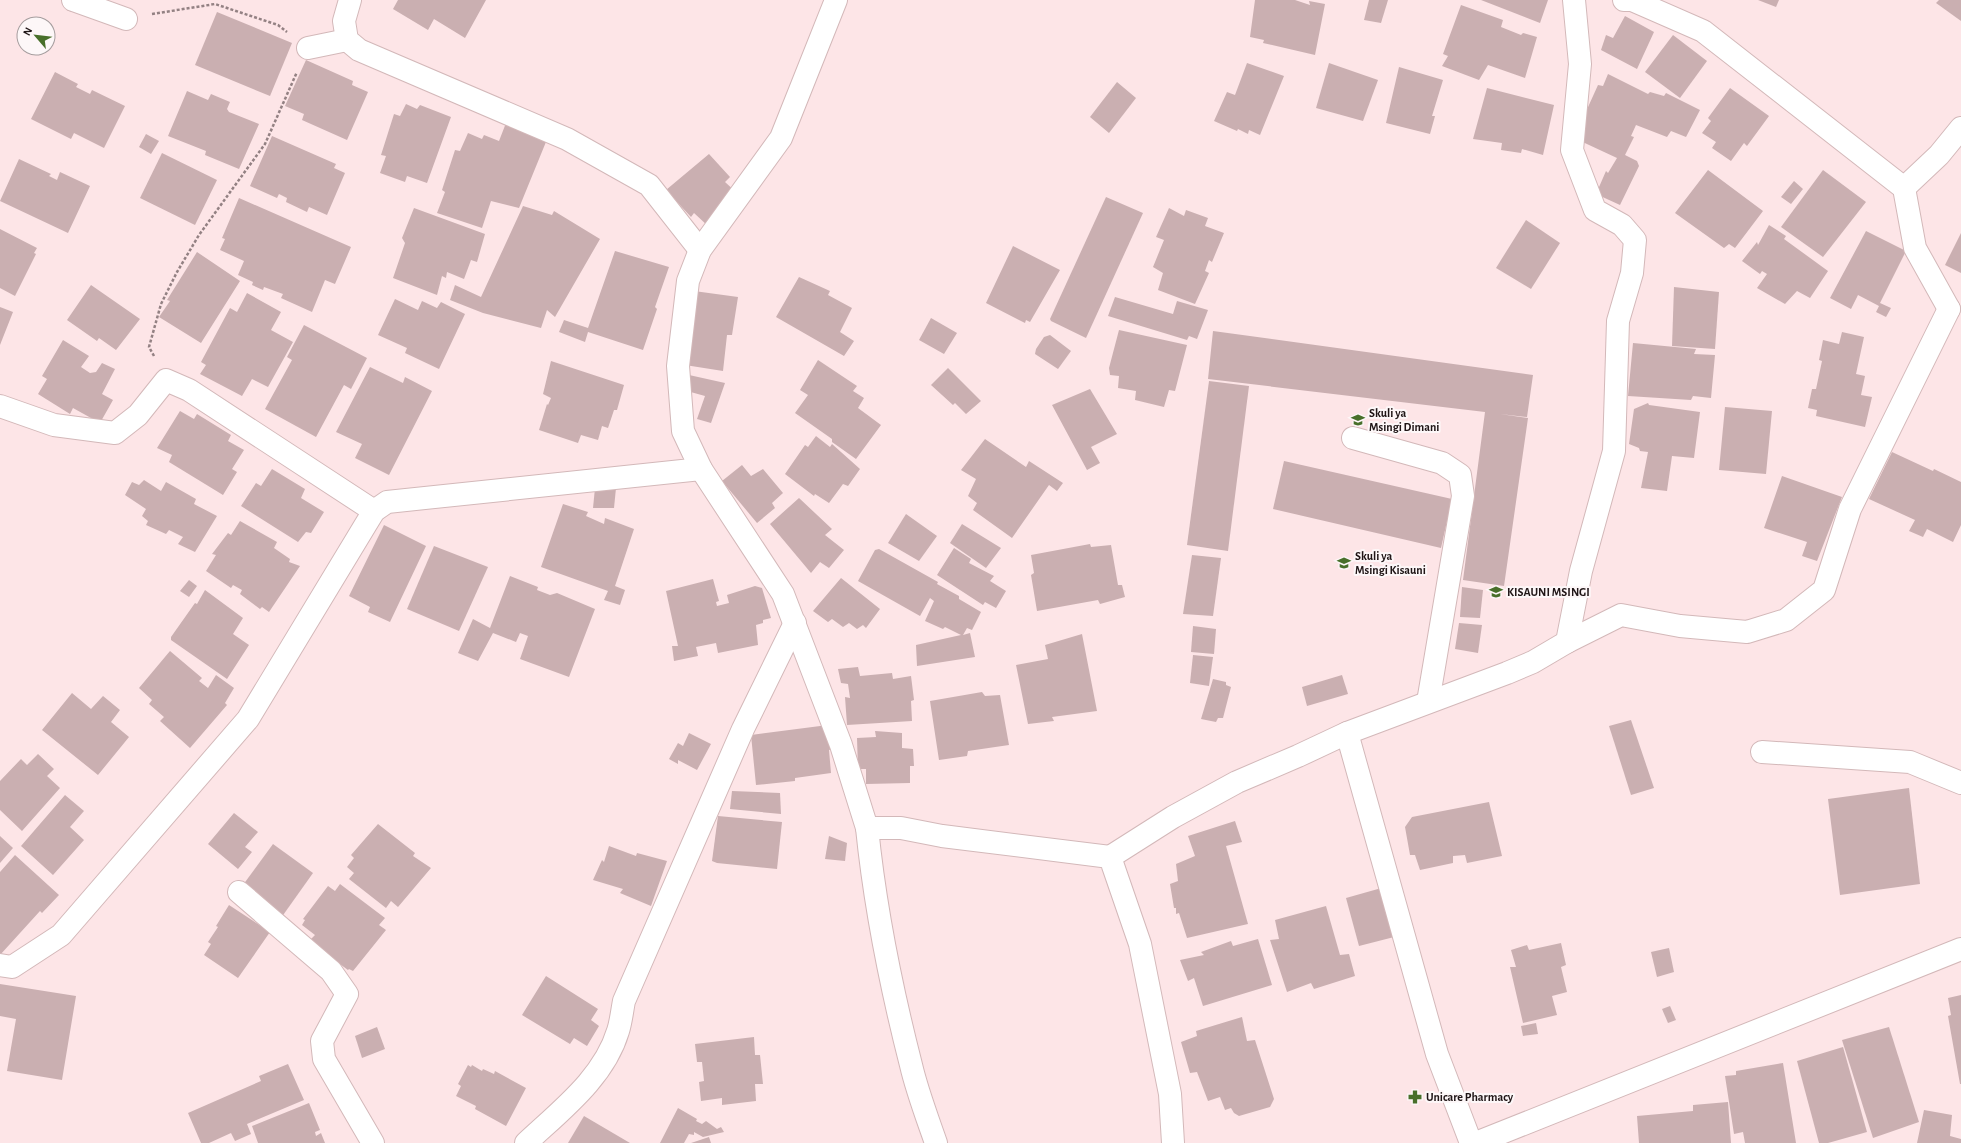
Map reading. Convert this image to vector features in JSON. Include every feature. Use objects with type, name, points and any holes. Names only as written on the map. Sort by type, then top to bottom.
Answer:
[{"type":"street","points":[[73,0],[126,19]]},
{"type":"street","points":[[350,0],[344,21],[347,40],[359,50],[567,139],[649,185],[700,250]]},
{"type":"street","points":[[836,0],[781,138],[700,250],[688,281],[678,366],[684,431],[701,469],[783,594],[841,745],[867,828],[871,870],[911,1066],[936,1143]]},
{"type":"street","points":[[1567,642],[1581,571],[1614,451],[1618,321],[1632,273],[1635,240],[1622,225],[1595,210],[1572,150],[1580,64],[1574,0]]},
{"type":"street","points":[[867,828],[900,828],[942,836],[1110,857],[1173,817],[1237,782],[1347,733],[1533,662],[1567,642],[1621,614],[1680,626],[1747,632],[1786,620],[1824,590],[1850,508],[1955,310],[1914,248],[1904,188],[1703,31],[1632,0],[1624,0]]},
{"type":"street","points":[[308,48],[347,40]]},
{"type":"street","points":[[1904,188],[1939,155],[1961,128]]},
{"type":"street","points":[[0,406],[54,425],[115,433],[138,415],[166,380],[188,390],[374,511]]},
{"type":"street","points":[[1353,438],[1442,463],[1460,476],[1463,496],[1428,702]]},
{"type":"street","points":[[0,965],[12,968],[60,935],[248,719],[374,511],[387,502],[701,469]]},
{"type":"street","points":[[526,1143],[581,1091],[606,1058],[618,1032],[624,1001],[743,730],[795,623]]},
{"type":"street","points":[[1347,733],[1437,1054],[1471,1143]]},
{"type":"street","points":[[1762,752],[1910,762],[1961,783]]},
{"type":"street","points":[[1110,857],[1140,944],[1170,1094],[1176,1139]]},
{"type":"street","points":[[239,892],[331,971],[347,994],[322,1041],[324,1059],[372,1143]]},
{"type":"street","points":[[1476,1143],[1961,950]]},
{"type":"path","points":[[126,19],[215,4],[278,25],[308,48],[265,144],[199,235],[177,272],[161,304],[149,347],[166,380]]},
{"type":"building","points":[[398,0],[486,0],[465,38],[434,19],[428,30],[393,9]]},
{"type":"building","points":[[1255,0],[1295,0],[1310,5],[1309,1],[1325,4],[1315,55],[1263,43],[1264,40],[1250,37]]},
{"type":"building","points":[[1369,0],[1388,0],[1381,23],[1364,20]]},
{"type":"building","points":[[1481,0],[1548,0],[1540,23]]},
{"type":"building","points":[[1758,0],[1779,0],[1776,7]]},
{"type":"building","points":[[1939,0],[1961,0],[1961,21],[1936,3]]},
{"type":"building","points":[[1461,5],[1503,20],[1501,27],[1521,35],[1523,33],[1537,37],[1525,78],[1488,65],[1479,80],[1442,66],[1448,56],[1443,54]]},
{"type":"building","points":[[217,12],[292,43],[270,96],[195,65]]},
{"type":"building","points":[[1625,16],[1654,32],[1637,69],[1601,50],[1606,35],[1613,38]]},
{"type":"building","points":[[1673,35],[1707,61],[1680,98],[1645,72]]},
{"type":"building","points":[[306,60],[353,81],[352,85],[368,92],[347,140],[302,120],[304,114],[285,106]]},
{"type":"building","points":[[1247,63],[1284,76],[1260,135],[1249,130],[1248,134],[1238,129],[1237,131],[1214,121],[1227,92],[1235,95]]},
{"type":"building","points":[[1329,63],[1378,80],[1363,121],[1316,108]]},
{"type":"building","points":[[1399,67],[1443,80],[1432,116],[1435,116],[1430,134],[1386,123]]},
{"type":"building","points":[[55,72],[78,84],[76,87],[90,94],[92,90],[125,106],[104,148],[74,133],[71,139],[31,119]]},
{"type":"building","points":[[1608,74],[1648,94],[1650,92],[1664,96],[1666,93],[1700,110],[1686,137],[1671,131],[1667,137],[1636,125],[1631,136],[1634,137],[1625,155],[1637,161],[1639,166],[1620,205],[1596,194],[1606,171],[1608,173],[1617,158],[1574,138],[1598,85],[1603,86]]},
{"type":"building","points":[[1117,82],[1136,98],[1109,133],[1090,117]]},
{"type":"building","points":[[1487,88],[1554,105],[1543,155],[1522,149],[1521,153],[1501,150],[1502,143],[1473,139]]},
{"type":"building","points":[[1730,88],[1769,116],[1747,146],[1744,143],[1731,161],[1712,148],[1716,142],[1702,133],[1711,121],[1708,118]]},
{"type":"building","points":[[187,91],[208,100],[211,94],[230,102],[227,109],[229,112],[259,124],[239,169],[205,155],[206,151],[168,136]]},
{"type":"building","points":[[406,104],[417,109],[420,105],[451,117],[427,183],[407,176],[405,182],[380,173],[386,156],[381,155],[394,114],[400,116]]},
{"type":"building","points":[[506,123],[548,137],[519,208],[491,201],[482,228],[437,213],[445,192],[442,190],[455,150],[460,151],[468,133],[482,139],[484,135],[499,141]]},
{"type":"building","points":[[146,134],[159,141],[151,154],[139,147]]},
{"type":"building","points":[[272,136],[336,164],[334,168],[345,173],[327,215],[309,207],[307,212],[286,202],[287,198],[279,194],[277,198],[250,186]]},
{"type":"building","points":[[162,153],[217,180],[195,225],[140,198]]},
{"type":"building","points":[[709,154],[730,177],[725,182],[738,194],[708,226],[694,213],[691,217],[666,190]]},
{"type":"building","points":[[19,159],[51,174],[49,176],[57,180],[60,172],[90,186],[68,233],[0,201]]},
{"type":"building","points":[[1708,170],[1763,211],[1735,248],[1729,244],[1724,248],[1675,213]]},
{"type":"building","points":[[1823,170],[1866,202],[1823,257],[1781,227]]},
{"type":"building","points":[[1794,181],[1803,189],[1791,204],[1781,197]]},
{"type":"building","points":[[1106,197],[1143,213],[1086,338],[1051,321],[1050,319]]},
{"type":"building","points":[[239,198],[351,247],[335,284],[325,280],[312,312],[281,298],[283,294],[264,287],[263,290],[252,285],[253,282],[238,275],[244,261],[220,250],[225,239],[222,238]]},
{"type":"building","points":[[523,206],[552,215],[554,211],[600,239],[555,317],[547,310],[541,328],[483,313],[450,300],[455,285],[481,297]]},
{"type":"building","points":[[414,208],[485,234],[477,262],[471,260],[464,279],[447,272],[446,278],[442,276],[437,295],[393,278],[405,243],[402,238]]},
{"type":"building","points":[[1169,208],[1184,216],[1186,210],[1208,218],[1205,226],[1224,233],[1212,262],[1209,260],[1205,271],[1209,273],[1195,304],[1158,290],[1163,273],[1153,267],[1164,240],[1156,237]]},
{"type":"building","points":[[1526,220],[1560,243],[1531,289],[1496,268]]},
{"type":"building","points":[[1769,225],[1786,236],[1784,239],[1828,271],[1810,298],[1797,291],[1785,304],[1757,288],[1767,274],[1762,271],[1760,274],[1742,261],[1757,242],[1758,245]]},
{"type":"building","points":[[0,229],[37,248],[34,253],[36,254],[15,296],[0,288]]},
{"type":"building","points":[[1866,231],[1906,251],[1880,303],[1891,308],[1886,317],[1876,312],[1879,306],[1858,295],[1851,309],[1830,298]]},
{"type":"building","points":[[1961,233],[1961,273],[1945,265]]},
{"type":"building","points":[[1013,246],[1060,270],[1030,322],[1026,320],[1025,323],[986,303]]},
{"type":"building","points":[[615,251],[669,267],[655,307],[657,309],[643,350],[588,332],[585,342],[559,332],[564,320],[588,328]]},
{"type":"building","points":[[197,252],[240,281],[201,343],[159,317],[170,301],[167,300]]},
{"type":"building","points":[[799,277],[830,291],[828,295],[852,308],[840,332],[854,341],[844,356],[776,317]]},
{"type":"building","points":[[91,285],[140,319],[116,350],[99,338],[97,341],[67,320]]},
{"type":"building","points":[[1674,287],[1719,292],[1715,349],[1672,346]]},
{"type":"building","points":[[694,291],[738,297],[732,335],[727,335],[723,371],[685,365]]},
{"type":"building","points":[[247,293],[281,312],[271,330],[293,342],[268,387],[252,379],[242,396],[200,374],[206,365],[201,362],[230,308],[237,312]]},
{"type":"building","points":[[1115,297],[1173,314],[1177,301],[1208,310],[1197,339],[1189,336],[1187,340],[1108,316]]},
{"type":"building","points":[[395,299],[418,310],[422,301],[437,308],[441,302],[465,314],[439,369],[405,353],[407,348],[378,335]]},
{"type":"building","points":[[0,307],[13,312],[0,345]]},
{"type":"building","points":[[931,318],[957,333],[944,354],[919,340]]},
{"type":"building","points":[[304,325],[367,358],[351,389],[344,385],[316,437],[265,409],[292,360],[287,357]]},
{"type":"building","points":[[1119,330],[1187,345],[1175,391],[1169,390],[1164,407],[1135,400],[1136,391],[1118,388],[1119,376],[1110,375],[1109,368]]},
{"type":"building","points":[[1213,331],[1533,375],[1527,417],[1500,414],[1528,418],[1504,586],[1463,580],[1485,412],[1208,379]]},
{"type":"building","points":[[1842,332],[1864,337],[1856,374],[1865,376],[1861,395],[1872,397],[1865,427],[1816,416],[1817,410],[1808,408],[1812,389],[1816,389],[1822,361],[1819,360],[1823,340],[1839,344]]},
{"type":"building","points":[[1050,335],[1071,351],[1058,369],[1035,354],[1036,349],[1044,337]]},
{"type":"building","points":[[63,340],[89,356],[81,367],[90,373],[96,372],[102,363],[115,369],[102,394],[113,400],[100,423],[73,408],[70,414],[38,394],[47,379],[42,376]]},
{"type":"building","points":[[1633,343],[1696,349],[1694,354],[1715,355],[1711,398],[1693,396],[1691,400],[1628,396]]},
{"type":"building","points":[[818,360],[857,386],[853,391],[864,398],[858,408],[881,425],[856,459],[832,442],[832,439],[795,413],[808,395],[800,390]]},
{"type":"building","points":[[551,361],[624,385],[617,410],[614,410],[608,428],[602,426],[598,440],[581,435],[578,443],[539,430],[547,404],[548,405],[551,398],[543,394]]},
{"type":"building","points":[[370,367],[403,383],[405,377],[432,391],[389,475],[355,458],[362,444],[336,432]]},
{"type":"building","points":[[948,368],[981,401],[966,414],[955,403],[953,405],[931,385]]},
{"type":"building","points":[[689,375],[725,383],[711,423],[697,419],[705,396],[687,391]]},
{"type":"building","points":[[1209,381],[1249,386],[1228,551],[1187,545]]},
{"type":"building","points":[[1090,389],[1117,434],[1091,447],[1100,463],[1087,470],[1052,405]]},
{"type":"building","points":[[1648,403],[1649,405],[1700,412],[1694,458],[1672,456],[1667,491],[1641,488],[1648,452],[1640,451],[1639,448],[1629,444],[1634,409]]},
{"type":"building","points":[[1725,407],[1772,411],[1766,474],[1719,470]]},
{"type":"building","points":[[180,411],[194,419],[197,414],[231,435],[228,441],[244,450],[232,469],[237,472],[223,495],[169,462],[172,455],[157,448]]},
{"type":"building","points":[[816,436],[830,447],[832,444],[860,469],[848,486],[843,484],[829,503],[815,494],[814,496],[785,474],[805,445],[808,447]]},
{"type":"building","points":[[985,439],[1026,467],[1029,461],[1063,483],[1057,491],[1049,485],[1012,538],[973,510],[977,503],[968,496],[976,479],[961,470]]},
{"type":"building","points":[[1892,452],[1961,482],[1961,525],[1953,542],[1927,529],[1923,537],[1909,531],[1915,520],[1869,499]]},
{"type":"building","points":[[1284,461],[1452,499],[1441,548],[1273,509]]},
{"type":"building","points":[[742,465],[751,476],[763,469],[783,493],[772,503],[775,508],[757,523],[722,481]]},
{"type":"building","points":[[272,469],[305,489],[301,498],[324,512],[311,533],[306,532],[298,542],[241,506],[256,483],[261,486]]},
{"type":"building","points":[[1782,476],[1842,497],[1817,561],[1802,556],[1807,542],[1764,528]]},
{"type":"building","points":[[144,480],[161,491],[166,482],[196,499],[194,504],[217,516],[195,552],[178,544],[183,537],[169,530],[166,534],[146,525],[148,521],[142,516],[146,509],[125,495],[132,482],[139,485]]},
{"type":"building","points":[[595,488],[616,488],[614,508],[593,508]]},
{"type":"building","points":[[799,498],[832,529],[825,535],[844,550],[829,568],[820,562],[811,573],[770,524]]},
{"type":"building","points":[[563,504],[588,512],[586,516],[604,524],[605,518],[634,529],[615,586],[625,590],[620,605],[604,600],[608,591],[541,567]]},
{"type":"building","points":[[906,514],[937,536],[919,561],[888,543]]},
{"type":"building","points":[[240,521],[277,542],[274,548],[290,559],[289,562],[300,566],[269,612],[262,607],[260,609],[240,594],[242,590],[233,585],[231,588],[206,571],[216,555],[212,554],[228,533],[231,535]]},
{"type":"building","points":[[962,524],[1001,548],[986,568],[950,543]]},
{"type":"building","points":[[384,525],[426,546],[390,622],[368,612],[370,607],[349,596]]},
{"type":"building","points":[[1090,544],[1091,547],[1111,545],[1118,585],[1122,585],[1125,597],[1100,604],[1098,600],[1037,611],[1031,575],[1034,573],[1031,555]]},
{"type":"building","points":[[434,546],[488,567],[459,631],[407,609]]},
{"type":"building","points":[[954,548],[971,559],[969,563],[994,576],[990,581],[1006,591],[996,608],[985,602],[983,605],[937,575]]},
{"type":"building","points":[[879,549],[938,582],[937,584],[959,596],[959,599],[981,612],[972,630],[967,628],[963,635],[970,633],[975,657],[917,666],[916,645],[961,635],[945,627],[943,629],[925,621],[934,601],[930,598],[920,616],[858,581],[875,550]]},
{"type":"building","points":[[1192,555],[1221,558],[1213,616],[1183,614]]},
{"type":"building","points":[[510,576],[538,587],[537,590],[550,595],[557,593],[595,609],[569,677],[520,659],[528,636],[520,633],[516,642],[493,633],[478,661],[458,653],[473,619],[490,628]]},
{"type":"building","points":[[841,578],[880,609],[866,628],[863,625],[857,629],[849,623],[843,627],[832,619],[828,622],[813,611]]},
{"type":"building","points":[[713,579],[719,601],[716,602],[717,606],[729,603],[727,595],[755,586],[762,588],[771,618],[763,620],[763,623],[756,625],[758,645],[718,653],[716,643],[696,647],[698,656],[674,661],[672,646],[678,646],[666,591]]},
{"type":"building","points":[[189,580],[197,586],[189,597],[180,591]]},
{"type":"building","points":[[1462,587],[1483,590],[1480,618],[1460,617]]},
{"type":"building","points":[[205,590],[243,618],[233,634],[249,645],[227,679],[171,640],[171,637],[195,603],[197,604]]},
{"type":"building","points":[[1459,623],[1482,625],[1478,653],[1455,649]]},
{"type":"building","points":[[1193,626],[1216,629],[1214,654],[1191,652]]},
{"type":"building","points":[[1082,634],[1097,711],[1052,717],[1054,721],[1028,724],[1016,665],[1048,659],[1045,645]]},
{"type":"building","points":[[170,651],[202,678],[199,681],[208,688],[216,675],[234,688],[225,703],[227,705],[190,748],[160,721],[164,717],[149,704],[152,700],[139,688]]},
{"type":"building","points":[[1193,655],[1213,657],[1209,686],[1190,683]]},
{"type":"building","points":[[858,667],[860,676],[892,673],[893,679],[911,676],[914,700],[911,701],[912,721],[847,725],[845,697],[850,698],[848,684],[841,683],[838,669]]},
{"type":"building","points":[[1342,675],[1348,694],[1307,706],[1302,687]]},
{"type":"building","points":[[1213,679],[1226,682],[1226,685],[1231,687],[1223,718],[1218,718],[1216,722],[1201,719]]},
{"type":"building","points":[[982,692],[985,696],[1000,695],[1009,745],[968,751],[967,756],[939,760],[930,701]]},
{"type":"building","points":[[72,693],[91,709],[103,696],[120,710],[111,722],[129,737],[98,775],[42,730]]},
{"type":"building","points":[[1631,720],[1654,788],[1631,795],[1609,726]]},
{"type":"building","points":[[828,725],[832,749],[829,750],[831,773],[795,778],[795,781],[756,785],[751,735]]},
{"type":"building","points":[[875,731],[902,733],[902,748],[913,749],[914,766],[910,766],[910,783],[866,784],[866,769],[858,769],[857,738],[876,737]]},
{"type":"building","points":[[689,733],[711,744],[697,770],[678,760],[678,764],[669,759],[678,743],[683,746]]},
{"type":"building","points":[[38,754],[54,769],[47,776],[60,788],[22,831],[0,810],[0,781],[21,759],[27,765]]},
{"type":"building","points":[[1909,788],[1920,884],[1840,895],[1828,799]]},
{"type":"building","points":[[732,791],[780,793],[781,814],[730,809]]},
{"type":"building","points":[[65,795],[84,811],[70,827],[84,840],[53,875],[21,846]]},
{"type":"building","points":[[1489,802],[1502,856],[1467,863],[1465,855],[1453,856],[1453,863],[1420,870],[1415,855],[1410,855],[1405,827],[1412,817]]},
{"type":"building","points":[[234,813],[258,832],[245,847],[252,852],[238,869],[208,844]]},
{"type":"building","points":[[718,816],[782,822],[777,869],[717,863],[712,861]]},
{"type":"building","points":[[1235,821],[1242,842],[1226,846],[1248,924],[1187,938],[1179,913],[1176,914],[1176,908],[1174,908],[1170,884],[1178,881],[1176,864],[1195,856],[1188,836]]},
{"type":"building","points":[[378,824],[415,853],[413,856],[431,868],[398,907],[391,901],[386,908],[349,879],[354,873],[347,867],[354,858],[351,855]]},
{"type":"building","points":[[0,836],[13,848],[0,863]]},
{"type":"building","points":[[829,836],[847,843],[845,861],[825,859]]},
{"type":"building","points":[[273,844],[313,873],[281,918],[240,889]]},
{"type":"building","points":[[609,846],[636,856],[637,853],[667,861],[651,906],[620,893],[623,889],[593,880],[602,860],[604,862]]},
{"type":"building","points":[[15,855],[59,895],[42,913],[40,911],[0,955],[0,872]]},
{"type":"building","points":[[340,884],[385,918],[379,925],[386,930],[353,971],[348,970],[309,941],[315,935],[302,925],[305,920],[303,919],[328,886],[335,891]]},
{"type":"building","points":[[1385,887],[1398,936],[1359,946],[1346,898]]},
{"type":"building","points":[[229,905],[270,932],[238,978],[204,955],[211,944],[208,942],[218,927],[216,926]]},
{"type":"building","points":[[1326,906],[1340,955],[1349,954],[1355,976],[1314,989],[1311,983],[1287,992],[1270,940],[1279,939],[1275,920]]},
{"type":"building","points":[[1258,939],[1272,985],[1203,1006],[1194,978],[1188,981],[1180,960],[1204,955],[1201,952],[1231,941],[1233,946]]},
{"type":"building","points":[[1561,943],[1566,965],[1561,967],[1567,992],[1552,996],[1557,1015],[1523,1023],[1510,967],[1516,967],[1511,950],[1527,945],[1529,950]]},
{"type":"building","points":[[1669,948],[1674,972],[1657,977],[1651,952]]},
{"type":"building","points":[[546,976],[598,1009],[591,1020],[599,1026],[587,1046],[574,1038],[570,1044],[522,1015]]},
{"type":"building","points":[[0,984],[76,996],[62,1080],[7,1071],[16,1019],[0,1016]]},
{"type":"building","points":[[1961,995],[1960,1084],[1948,1016],[1951,1015],[1948,998]]},
{"type":"building","points":[[1670,1006],[1676,1020],[1668,1023],[1662,1009]]},
{"type":"building","points":[[1242,1017],[1247,1041],[1255,1040],[1274,1099],[1270,1107],[1239,1116],[1234,1113],[1231,1108],[1225,1110],[1220,1097],[1208,1101],[1197,1072],[1190,1073],[1181,1042],[1197,1036],[1196,1031]]},
{"type":"building","points":[[1536,1023],[1538,1034],[1523,1036],[1521,1026]]},
{"type":"building","points":[[377,1027],[385,1049],[362,1058],[355,1036]]},
{"type":"building","points":[[1889,1027],[1919,1122],[1873,1138],[1842,1040]]},
{"type":"building","points":[[754,1037],[755,1055],[760,1055],[763,1084],[755,1084],[756,1101],[722,1105],[722,1098],[701,1101],[699,1082],[704,1081],[702,1062],[697,1062],[695,1044]]},
{"type":"building","points":[[1843,1047],[1867,1132],[1828,1143],[1819,1143],[1797,1061]]},
{"type":"building","points":[[1783,1063],[1796,1143],[1745,1143],[1743,1132],[1734,1134],[1725,1076],[1736,1075],[1736,1071]]},
{"type":"building","points":[[288,1064],[304,1100],[247,1124],[251,1134],[235,1141],[231,1133],[209,1143],[201,1143],[188,1113],[261,1081],[259,1076]]},
{"type":"building","points":[[468,1065],[471,1067],[472,1065],[482,1071],[483,1069],[494,1074],[495,1071],[526,1088],[506,1126],[475,1109],[476,1106],[456,1096],[461,1086],[458,1084]]},
{"type":"building","points":[[1728,1102],[1731,1143],[1639,1143],[1637,1116],[1693,1111],[1693,1105]]},
{"type":"building","points":[[309,1103],[320,1130],[315,1132],[316,1136],[321,1133],[325,1143],[258,1143],[252,1126]]},
{"type":"building","points":[[678,1108],[697,1119],[696,1121],[702,1124],[706,1121],[717,1129],[721,1127],[724,1132],[703,1137],[694,1132],[694,1135],[689,1134],[684,1143],[660,1143]]},
{"type":"building","points":[[1924,1110],[1952,1115],[1950,1136],[1961,1139],[1961,1143],[1917,1143]]},
{"type":"building","points":[[584,1116],[630,1143],[568,1143]]},
{"type":"building","points":[[709,1137],[711,1143],[691,1143]]},
{"type":"place","name":"Skuli ya Msingi Dimani","points":[[1358,420]]},
{"type":"place","name":"Skuli ya Msingi Kisauni","points":[[1344,563]]},
{"type":"place","name":"KISAUNI MSINGI","points":[[1496,592]]},
{"type":"place","name":"Unicare Pharmacy","points":[[1415,1097]]}]
